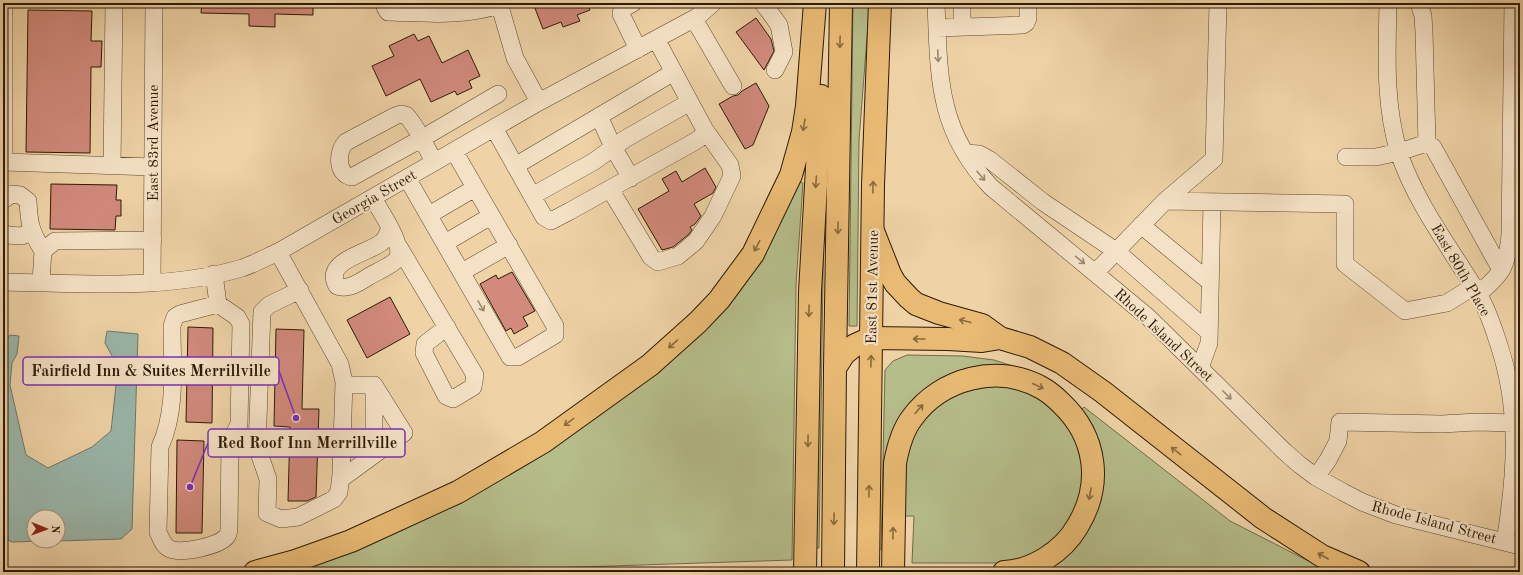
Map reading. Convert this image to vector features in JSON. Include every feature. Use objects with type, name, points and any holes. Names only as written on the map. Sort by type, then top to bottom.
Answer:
[{"type":"main road","points":[[255,572],[295,561],[351,541],[458,492],[502,467],[555,433],[650,365],[698,322],[719,300],[753,254],[791,175],[807,106],[816,3]]},
{"type":"main road","points":[[805,572],[810,292],[822,32],[816,3]]},
{"type":"main road","points":[[833,572],[841,3]]},
{"type":"main road","name":"East 81st Avenue","points":[[868,572],[874,146],[880,3]]},
{"type":"main road","points":[[873,231],[895,283],[916,304],[930,310],[982,325],[1000,338],[1019,343],[1039,351],[1071,368],[1263,518],[1322,556],[1359,572]]},
{"type":"main road","points":[[835,368],[844,354],[859,343],[871,338],[954,339],[982,341],[1000,338]]},
{"type":"main road","points":[[892,572],[895,463],[903,432],[923,405],[938,392],[967,379],[997,376],[1014,378],[1028,382],[1043,388],[1054,396],[1077,420],[1087,441],[1093,465],[1090,499],[1083,517],[1072,536],[1058,550],[1028,567],[1004,572]]},
{"type":"street","points":[[4,3],[4,162],[153,167]]},
{"type":"street","points":[[112,166],[114,3]]},
{"type":"street","name":"East 83rd Avenue","points":[[152,283],[154,3]]},
{"type":"street","points":[[385,3],[385,7],[388,12],[417,8],[453,14],[486,9],[499,4],[515,58],[539,102]]},
{"type":"street","points":[[633,3],[622,9],[621,14],[638,49]]},
{"type":"street","name":"Georgia Street","points":[[3,282],[152,283],[214,274],[243,268],[278,252],[539,102],[694,19],[714,3]]},
{"type":"street","points":[[764,3],[778,25],[784,52],[775,70]]},
{"type":"street","name":"Rhode Island Street","points":[[936,3],[941,90],[949,119],[965,153],[973,166],[991,187],[1148,317],[1285,452],[1316,477],[1343,492],[1380,509],[1512,544]]},
{"type":"street","points":[[962,3],[962,27]]},
{"type":"street","points":[[937,28],[1023,25],[1026,23],[1028,18],[1028,3]]},
{"type":"street","points":[[1095,273],[1165,201],[1214,159],[1218,3]]},
{"type":"street","name":"East 80th Place","points":[[1388,3],[1388,98],[1399,152],[1419,198],[1476,290],[1495,332],[1506,366],[1512,396],[1514,423],[1512,544]]},
{"type":"street","points":[[1419,3],[1423,16],[1424,32],[1427,143]]},
{"type":"street","points":[[1165,201],[1345,204],[1345,264],[1405,311],[1447,303],[1494,281],[1502,270],[1508,257],[1510,236],[1513,3]]},
{"type":"street","points":[[694,19],[733,86]]},
{"type":"street","points":[[610,189],[651,257],[658,262],[678,256],[696,241],[713,216],[732,176],[730,165],[705,130],[656,39]]},
{"type":"street","points":[[515,166],[674,72]]},
{"type":"street","points":[[434,162],[422,139],[411,120],[406,115],[401,114],[394,116],[346,142],[343,145],[340,166],[345,175],[352,178],[422,139],[498,94]]},
{"type":"street","points":[[532,196],[593,162],[625,139],[690,102]]},
{"type":"street","points":[[599,116],[613,147],[631,178]]},
{"type":"street","points":[[494,128],[544,218],[551,221],[694,142],[704,135],[705,130]]},
{"type":"street","points":[[1346,157],[1376,157],[1399,152],[1427,143]]},
{"type":"street","points":[[1427,143],[1438,153],[1502,270]]},
{"type":"street","points":[[407,178],[510,357],[518,357],[555,335],[555,326],[454,151]]},
{"type":"street","points":[[965,153],[979,154],[990,160],[1043,202],[1116,251],[1209,332]]},
{"type":"street","points":[[429,215],[475,188]]},
{"type":"street","points":[[3,200],[12,194],[20,194],[28,201],[29,221],[34,237],[43,251],[41,282]]},
{"type":"street","points":[[373,198],[399,247],[447,327]]},
{"type":"street","points":[[1200,368],[1209,343],[1212,202]]},
{"type":"street","points":[[445,243],[492,216]]},
{"type":"street","points":[[1141,225],[1210,282]]},
{"type":"street","points":[[390,228],[383,241],[338,266],[333,274],[333,280],[336,286],[342,288],[354,286],[396,260],[399,247]]},
{"type":"street","points":[[3,232],[6,235],[22,236],[32,231]]},
{"type":"street","points":[[43,251],[55,242],[153,240]]},
{"type":"street","points":[[462,272],[508,245]]},
{"type":"street","points":[[278,252],[300,290],[340,364],[344,385],[341,479],[339,492],[334,499],[298,517],[281,519],[267,513],[268,479],[257,447],[262,312],[269,305],[300,290]]},
{"type":"street","points":[[214,274],[218,304],[236,317],[241,324],[239,424],[230,443],[228,535],[224,540],[211,546],[187,550],[171,549],[163,543],[158,532],[160,447],[165,438],[172,410],[172,326],[175,317],[180,314],[218,304]]},
{"type":"street","points":[[344,385],[374,385]]},
{"type":"street","points":[[341,479],[404,434],[374,385]]},
{"type":"street","points":[[374,385],[374,455]]},
{"type":"street","points":[[1316,477],[1328,460],[1338,441],[1340,422],[1442,424],[1477,422],[1514,423]]},
{"type":"green space","points":[[853,3],[867,3],[869,12],[859,140],[857,326],[849,326]]},
{"type":"green space","points":[[796,180],[803,183],[796,284],[792,560],[550,568],[498,572],[285,572],[314,563],[666,360]]},
{"type":"green space","points":[[824,210],[819,548],[814,548],[818,275]]},
{"type":"green space","points":[[907,355],[963,356],[994,360],[1025,370],[920,399],[887,550],[881,550],[885,370],[893,361]]},
{"type":"green space","points":[[985,385],[1015,388],[1043,400],[1065,420],[1080,448],[1084,475],[1080,500],[1070,522],[1051,544],[1031,557],[1004,563],[912,563],[914,516],[903,516],[904,465],[912,438],[929,413],[953,395]]},
{"type":"green space","points":[[1084,407],[1230,521],[1330,572],[1039,572],[1094,506],[1080,411]]},
{"type":"shaded area","points":[[107,331],[138,334],[132,529],[121,539],[66,541],[66,509],[26,509],[26,542],[12,542],[3,538],[3,343],[10,335],[19,336],[17,354],[12,363],[10,385],[26,455],[48,468],[92,447],[111,431],[118,367],[105,343]]},
{"type":"building","points":[[202,3],[313,3],[313,15],[275,14],[275,27],[249,26],[249,14],[201,13]]},
{"type":"building","points":[[533,3],[587,3],[590,10],[577,15],[580,21],[563,27],[561,22],[543,29]]},
{"type":"building","points":[[28,10],[92,11],[91,41],[102,41],[101,67],[91,67],[90,153],[26,152]]},
{"type":"building","points":[[756,18],[771,39],[774,51],[764,70],[736,32]]},
{"type":"building","points":[[414,34],[418,41],[429,36],[442,63],[468,50],[480,76],[469,81],[472,88],[457,95],[455,91],[431,102],[420,79],[386,96],[372,66],[394,56],[389,46]]},
{"type":"building","points":[[756,83],[769,106],[753,145],[745,149],[719,104],[733,96],[738,95]]},
{"type":"building","points":[[705,168],[716,187],[713,193],[694,204],[701,216],[695,224],[690,227],[692,230],[689,234],[673,247],[662,250],[638,209],[669,191],[662,179],[676,171],[682,182]]},
{"type":"building","points":[[51,184],[117,185],[116,200],[121,200],[121,216],[116,216],[115,230],[50,229]]},
{"type":"building","points":[[512,272],[535,311],[523,317],[528,326],[514,334],[511,328],[506,331],[480,284],[496,275],[498,279]]},
{"type":"building","points":[[390,297],[410,334],[367,358],[347,320]]},
{"type":"building","points":[[188,327],[213,328],[212,423],[186,422]]},
{"type":"building","points":[[276,329],[304,330],[302,409],[319,409],[316,497],[307,501],[288,501],[290,427],[274,426]]},
{"type":"building","points":[[177,440],[204,441],[202,533],[176,533]]},
{"type":"place","name":"Fairfield Inn & Suites Merrillville","points":[[296,418]]},
{"type":"place","name":"Red Roof Inn Merrillville","points":[[190,487]]}]
